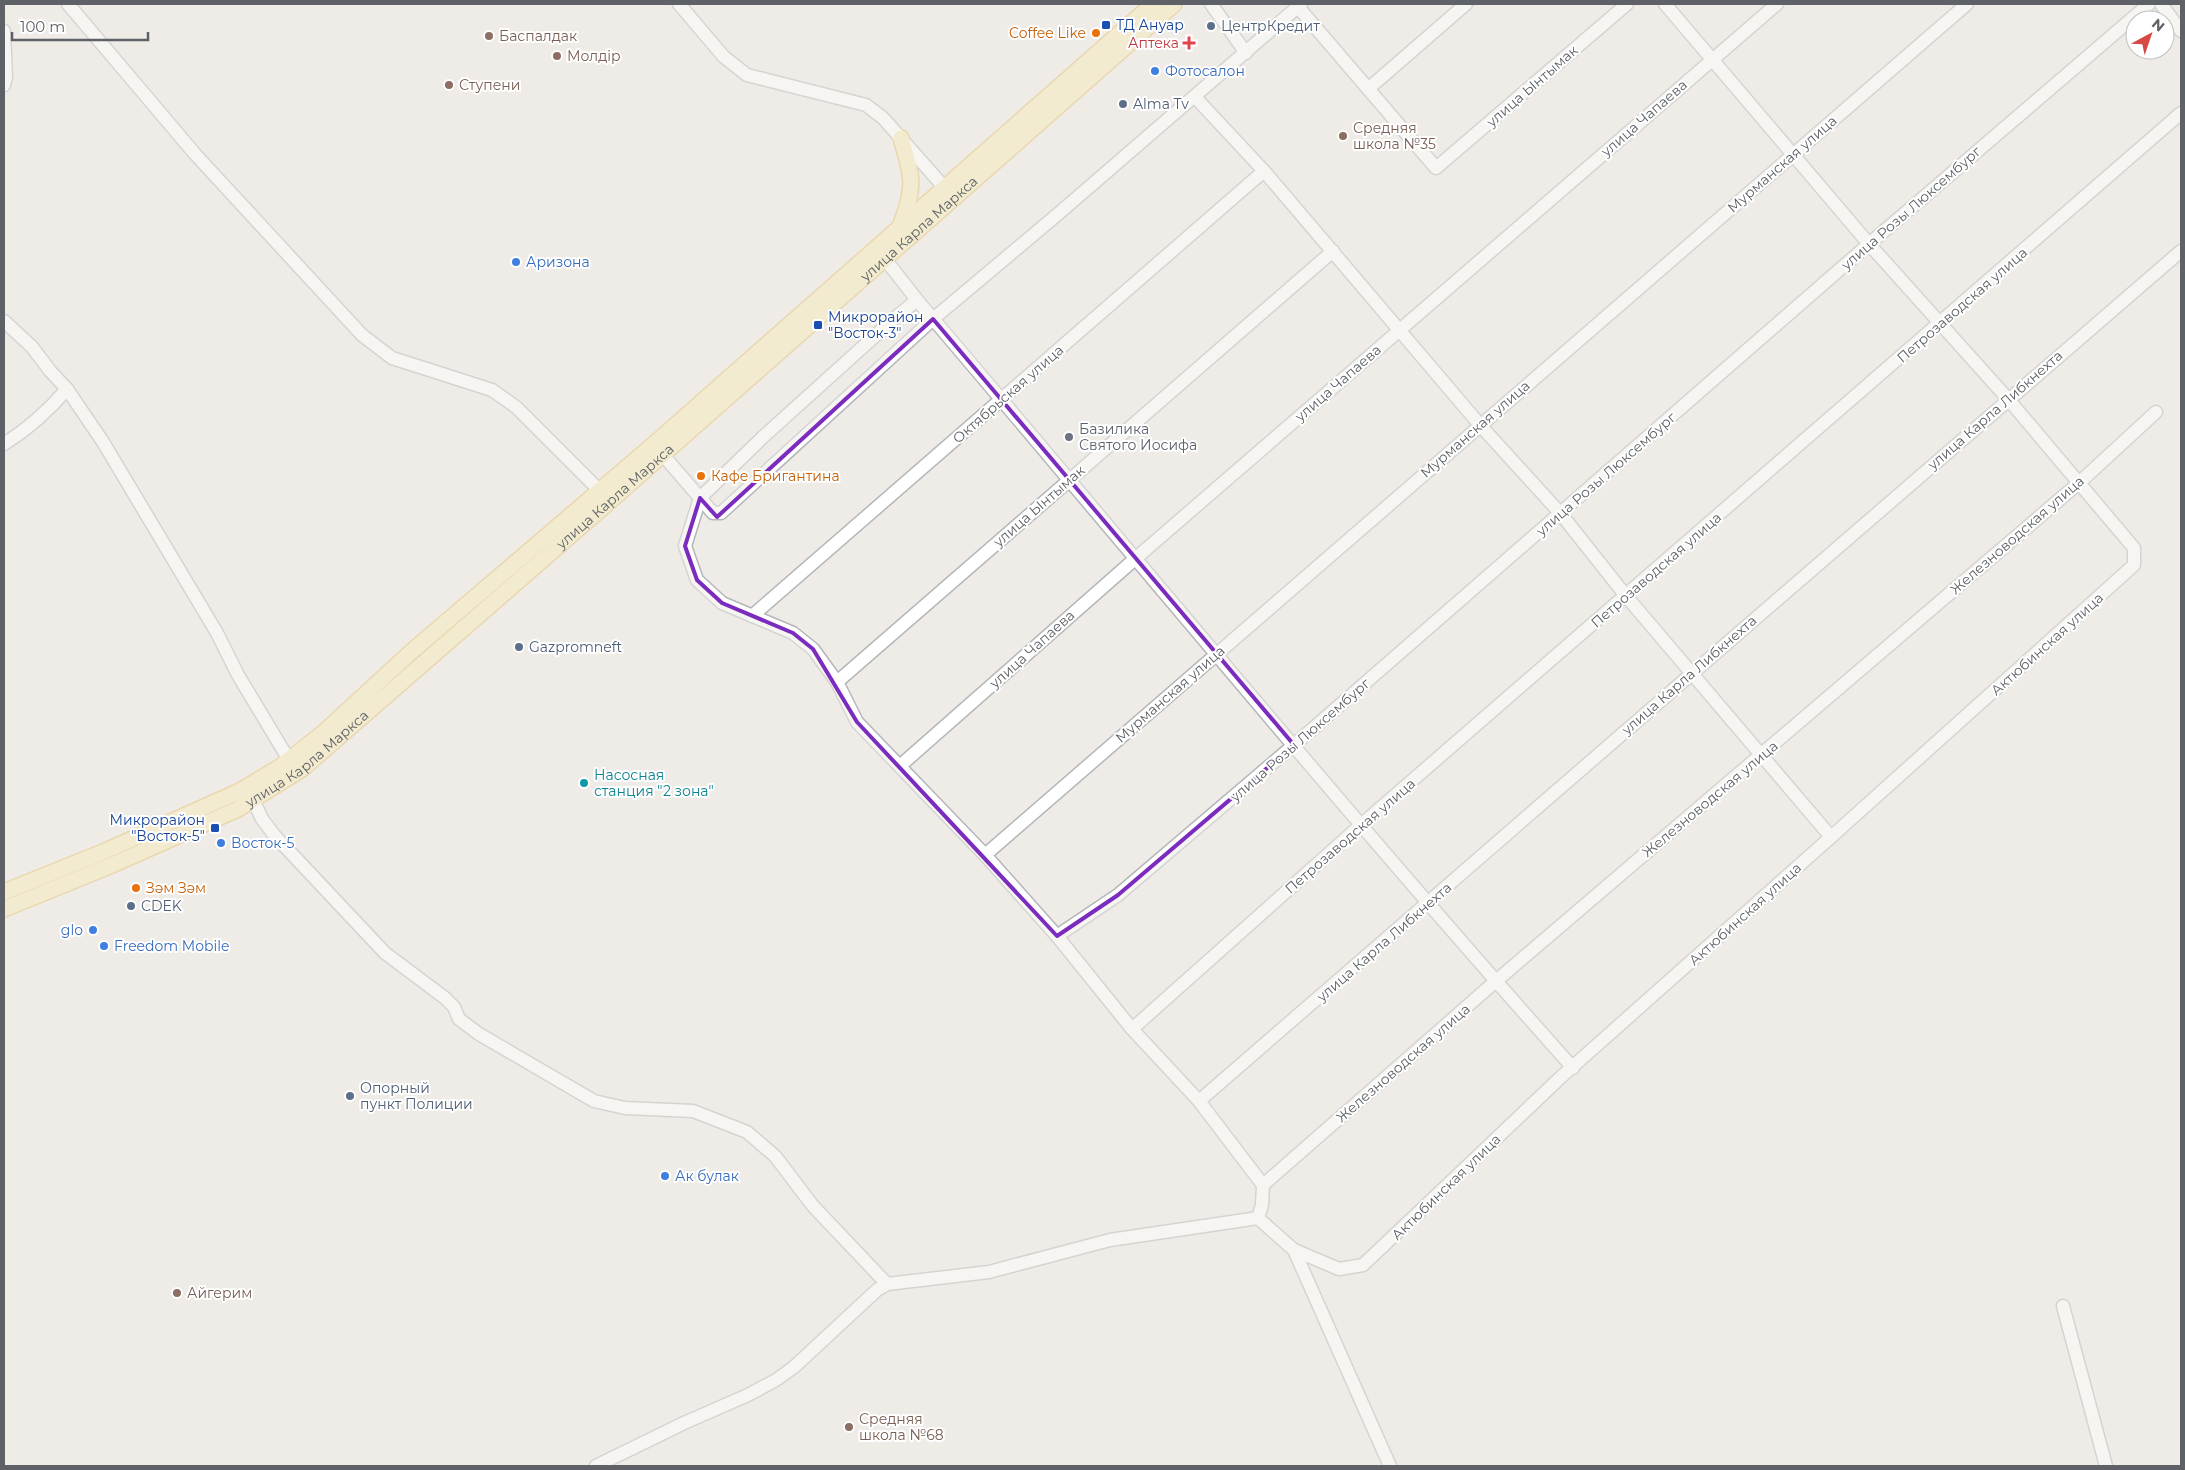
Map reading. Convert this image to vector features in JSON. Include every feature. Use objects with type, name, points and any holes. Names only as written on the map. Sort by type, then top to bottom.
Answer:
[{"type":"main road","name":"улица Карла Маркса","points":[[4,892],[103,852],[246,787],[289,760],[323,733],[411,652],[605,496],[662,455],[885,259],[949,193],[1068,80],[1153,4]]},
{"type":"main road","name":"улица Карла Маркса","points":[[4,909],[112,865],[255,800],[302,770],[901,226],[949,193],[1174,4]]},
{"type":"main road","points":[[901,138],[912,176],[910,196],[901,226]]},
{"type":"street","points":[[68,4],[195,154],[362,335],[392,358],[492,390],[516,407],[605,496]]},
{"type":"street","points":[[679,4],[724,57],[747,75],[866,105],[883,118],[949,193]]},
{"type":"street","points":[[1211,4],[1246,53]]},
{"type":"street","points":[[662,455],[713,512],[721,513],[933,319],[1195,97],[1300,5],[1368,89],[1466,4]]},
{"type":"street","name":"улица Ынтымак","points":[[1368,89],[1436,168],[1627,4]]},
{"type":"street","points":[[1665,4],[1869,244],[2080,482]]},
{"type":"street","name":"улица Чапаева","points":[[901,765],[1136,558],[1777,4]]},
{"type":"street","name":"Мурманская улица","points":[[985,856],[1480,424],[1967,4]]},
{"type":"street","name":"улица Розы Люксембург","points":[[1057,936],[1118,896],[1294,746],[1869,244],[2149,4]]},
{"type":"street","points":[[2161,4],[2181,31]]},
{"type":"street","points":[[4,31],[6,77],[4,85]]},
{"type":"street","points":[[1195,97],[1264,171],[1480,424],[1561,514],[1626,596],[1831,837]]},
{"type":"street","name":"Петрозаводская улица","points":[[1132,1029],[1362,824],[1940,324],[2181,112]]},
{"type":"street","name":"Октябрьская улица","points":[[752,616],[1264,171]]},
{"type":"street","name":"улица Ынтымак","points":[[837,682],[1333,251]]},
{"type":"street","name":"улица Карла Либкнехта","points":[[1199,1101],[2181,251]]},
{"type":"street","points":[[885,259],[917,300],[1294,746],[1572,1068]]},
{"type":"street","points":[[917,300],[770,431],[700,498],[685,546],[697,580],[722,602],[793,633],[814,649],[837,682],[857,722],[901,765],[985,856],[1057,936],[1132,1029],[1199,1101],[1264,1185],[1258,1218]]},
{"type":"street","points":[[4,321],[32,347],[67,389],[108,450],[289,760]]},
{"type":"street","points":[[4,444],[27,428],[53,405],[67,389]]},
{"type":"street","name":"Железноводская улица","points":[[1264,1185],[1496,981],[2080,482],[2156,412]]},
{"type":"street","name":"Актюбинская улица","points":[[1294,1250],[1339,1269],[1363,1265],[1572,1068],[2134,565],[2136,559],[2134,548],[2080,482]]},
{"type":"street","points":[[246,787],[255,800],[262,819],[275,836],[385,953],[454,1007],[459,1019],[479,1034],[594,1101],[625,1108],[694,1110],[747,1132],[776,1156],[814,1206],[887,1284]]},
{"type":"street","points":[[596,1466],[776,1380],[794,1367],[877,1290],[887,1284],[989,1272],[1110,1240],[1258,1218]]},
{"type":"street","points":[[1258,1218],[1294,1250],[1390,1466]]},
{"type":"street","points":[[2063,1306],[2106,1466]]},
{"type":"highlighted area","points":[[933,319],[1294,745],[1118,895],[1057,936],[857,722],[813,649],[793,633],[722,603],[697,580],[685,546],[700,498],[717,517]]},
{"type":"place","name":"ТД Ануар","points":[[1106,25]]},
{"type":"place","name":"ЦентрКредит","points":[[1211,26]]},
{"type":"place","name":"Coffee Like","points":[[1096,33]]},
{"type":"place","name":"Баспалдак","points":[[489,36]]},
{"type":"place","name":"Аптека","points":[[1189,43]]},
{"type":"place","name":"Молдiр","points":[[557,56]]},
{"type":"place","name":"Фотосалон","points":[[1155,71]]},
{"type":"place","name":"Ступени","points":[[449,85]]},
{"type":"place","name":"Alma Tv","points":[[1123,104]]},
{"type":"place","name":"Средняя школа №35","points":[[1343,136]]},
{"type":"place","name":"Аризона","points":[[516,262]]},
{"type":"place","name":"Микрорайон \"Восток-3\"","points":[[818,325]]},
{"type":"place","name":"Базилика Святого Иосифа","points":[[1069,437]]},
{"type":"place","name":"Кафе Бригантина","points":[[701,476]]},
{"type":"place","name":"Gazpromneft","points":[[519,647]]},
{"type":"place","name":"Насосная станция \"2 зона\"","points":[[584,783]]},
{"type":"place","name":"Микрорайон \"Восток-5\"","points":[[215,828]]},
{"type":"place","name":"Восток-5","points":[[221,843]]},
{"type":"place","name":"Зәм Зәм","points":[[136,888]]},
{"type":"place","name":"CDEK","points":[[131,906]]},
{"type":"place","name":"glo","points":[[93,930]]},
{"type":"place","name":"Freedom Mobile","points":[[104,946]]},
{"type":"place","name":"Опорный пункт Полиции","points":[[350,1096]]},
{"type":"place","name":"Ак булак","points":[[665,1176]]},
{"type":"place","name":"Айгерим","points":[[177,1293]]},
{"type":"place","name":"Средняя школа №68","points":[[849,1427]]}]
